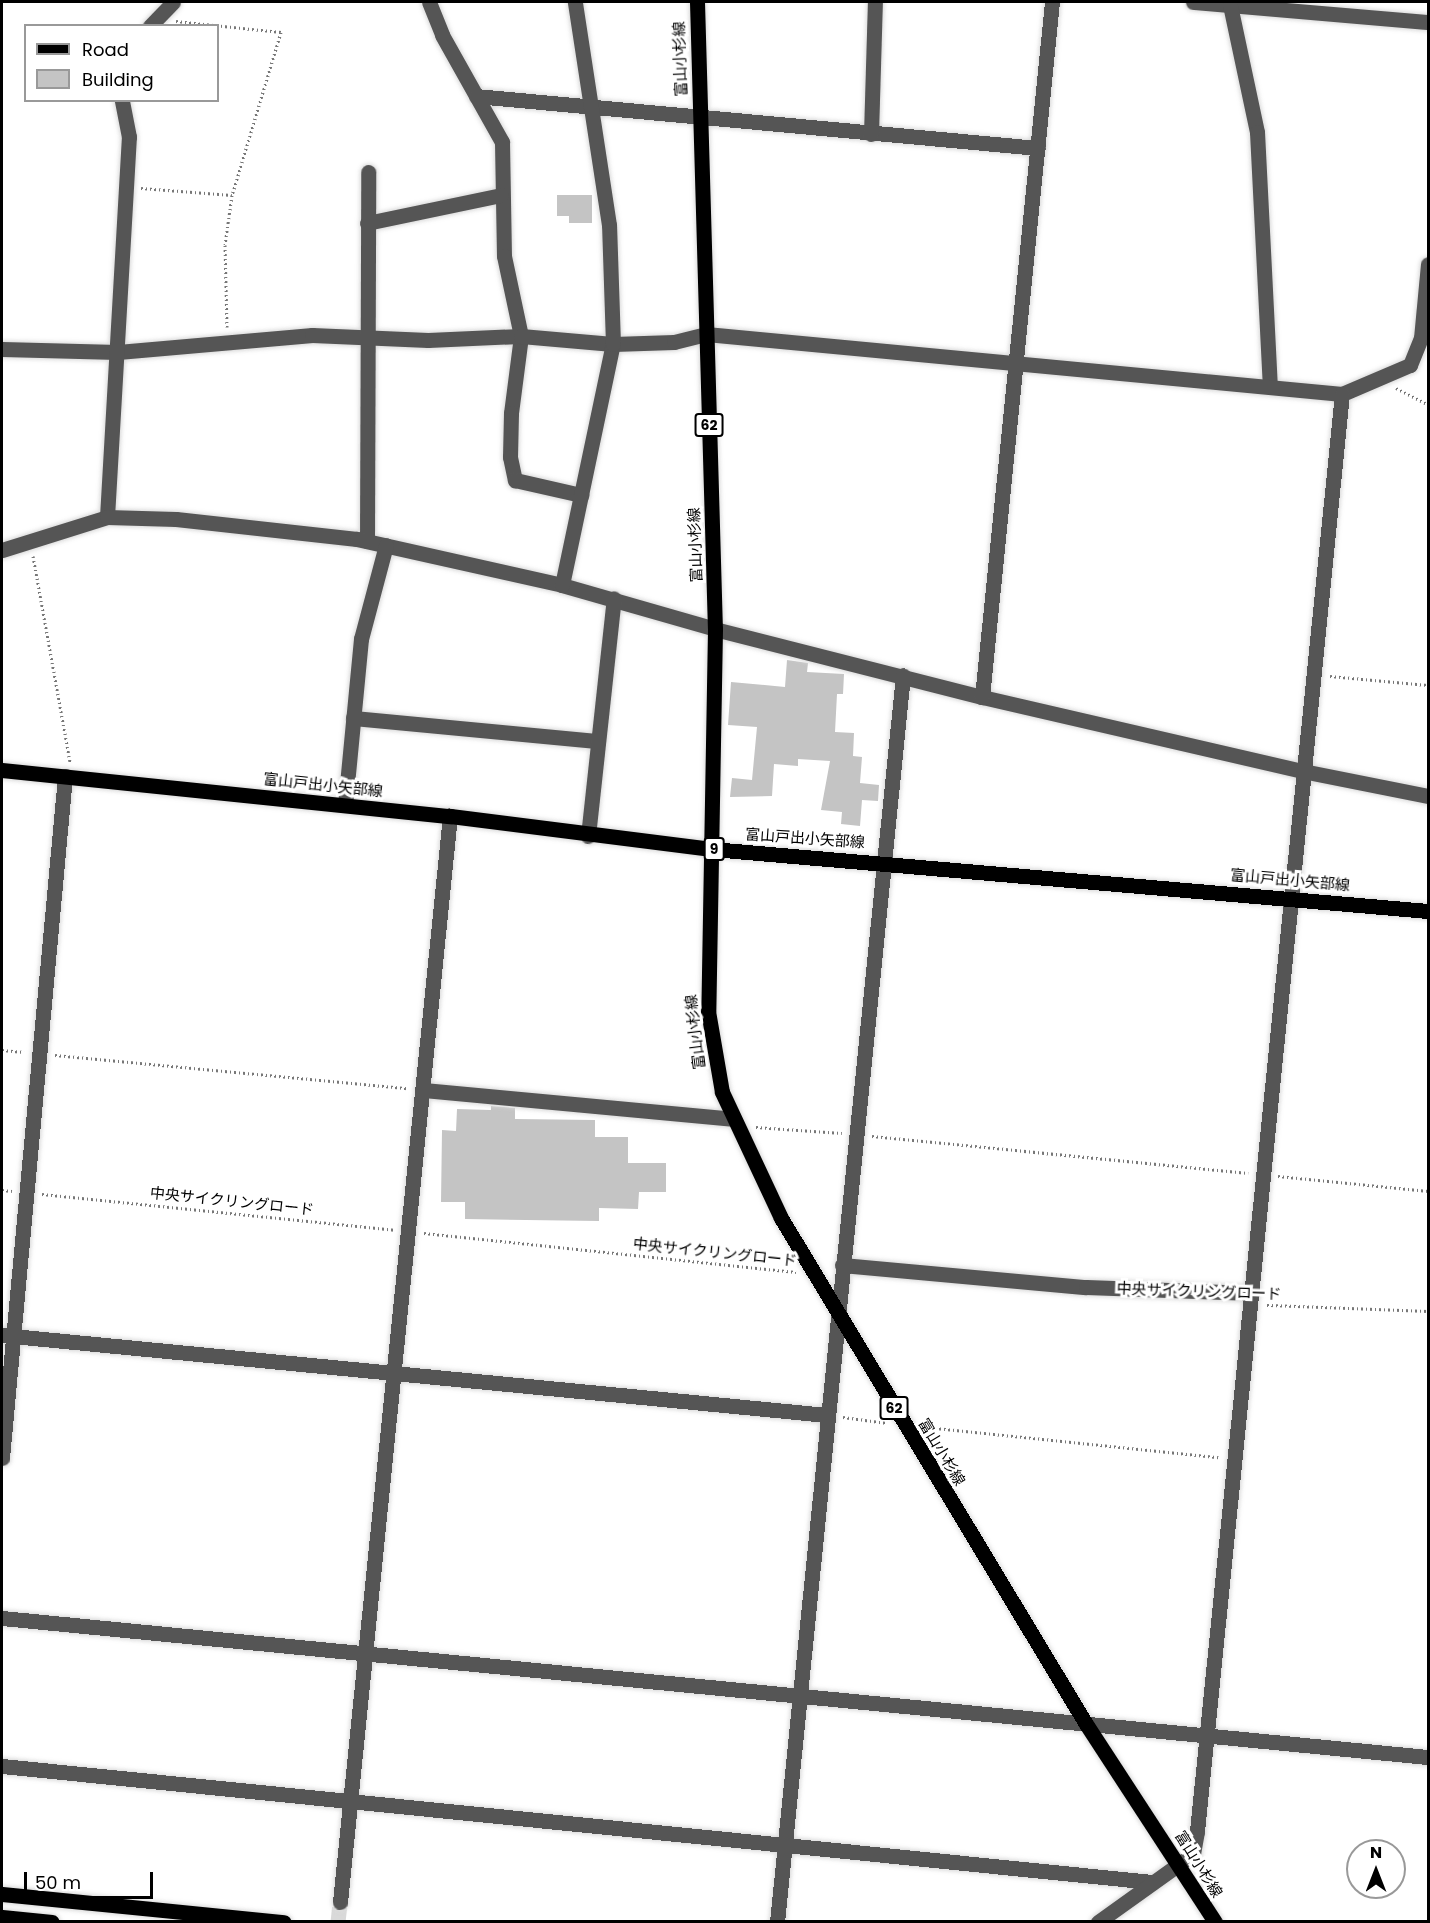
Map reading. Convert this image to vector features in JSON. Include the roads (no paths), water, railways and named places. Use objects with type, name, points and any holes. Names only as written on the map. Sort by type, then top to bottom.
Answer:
[{"type":"main road","name":"富山小杉線","points":[[697,2],[715,629],[708,1011],[722,1092],[781,1218],[814,1274],[1086,1724],[1179,1863],[1215,1922]]},
{"type":"main road","name":"富山戸出小矢部線","points":[[2,770],[450,816],[588,836],[712,849],[884,862],[1428,911]]},
{"type":"main road","points":[[2,1894],[284,1922]]},
{"type":"main road","points":[[2,1917],[52,1922]]},
{"type":"street","points":[[153,22],[173,2]]},
{"type":"street","points":[[429,2],[442,35],[502,142],[501,195],[504,256],[521,336],[511,413],[510,457],[515,480],[581,495]]},
{"type":"street","points":[[562,585],[613,344],[609,225],[574,2]]},
{"type":"street","points":[[870,134],[875,2]]},
{"type":"street","points":[[982,697],[1052,2]]},
{"type":"street","points":[[1193,2],[1428,22]]},
{"type":"street","points":[[1230,5],[1257,132],[1269,385]]},
{"type":"street","points":[[476,96],[589,109],[1038,148]]},
{"type":"street","points":[[106,517],[118,352],[129,137],[122,102]]},
{"type":"street","points":[[362,540],[368,172]]},
{"type":"street","points":[[368,223],[501,195]]},
{"type":"street","points":[[2,349],[118,352],[312,335],[428,340],[521,336],[613,344],[674,342],[706,334],[1269,385],[1342,394],[1382,380],[1410,365],[1421,338],[1428,264]]},
{"type":"street","points":[[1098,1922],[1193,1854],[1293,898],[1303,771],[1342,394]]},
{"type":"street","points":[[2,550],[30,539],[106,517],[186,520],[362,540],[614,598],[715,629],[903,675],[982,697],[1303,771],[1428,796]]},
{"type":"street","points":[[345,805],[361,639],[386,545]]},
{"type":"street","points":[[588,836],[614,598]]},
{"type":"street","points":[[777,1922],[903,675]]},
{"type":"street","points":[[353,718],[597,741]]},
{"type":"street","points":[[2,1458],[7,1336],[26,1192],[69,777]]},
{"type":"street","points":[[340,1902],[450,816]]},
{"type":"street","points":[[423,1090],[735,1122]]},
{"type":"street","points":[[842,1265],[1252,1299]]},
{"type":"street","points":[[7,1336],[827,1415]]},
{"type":"street","points":[[2,1618],[1428,1757]]},
{"type":"street","points":[[2,1766],[1152,1882]]},
{"type":"tunnel","points":[[338,1922],[340,1902]]}]
